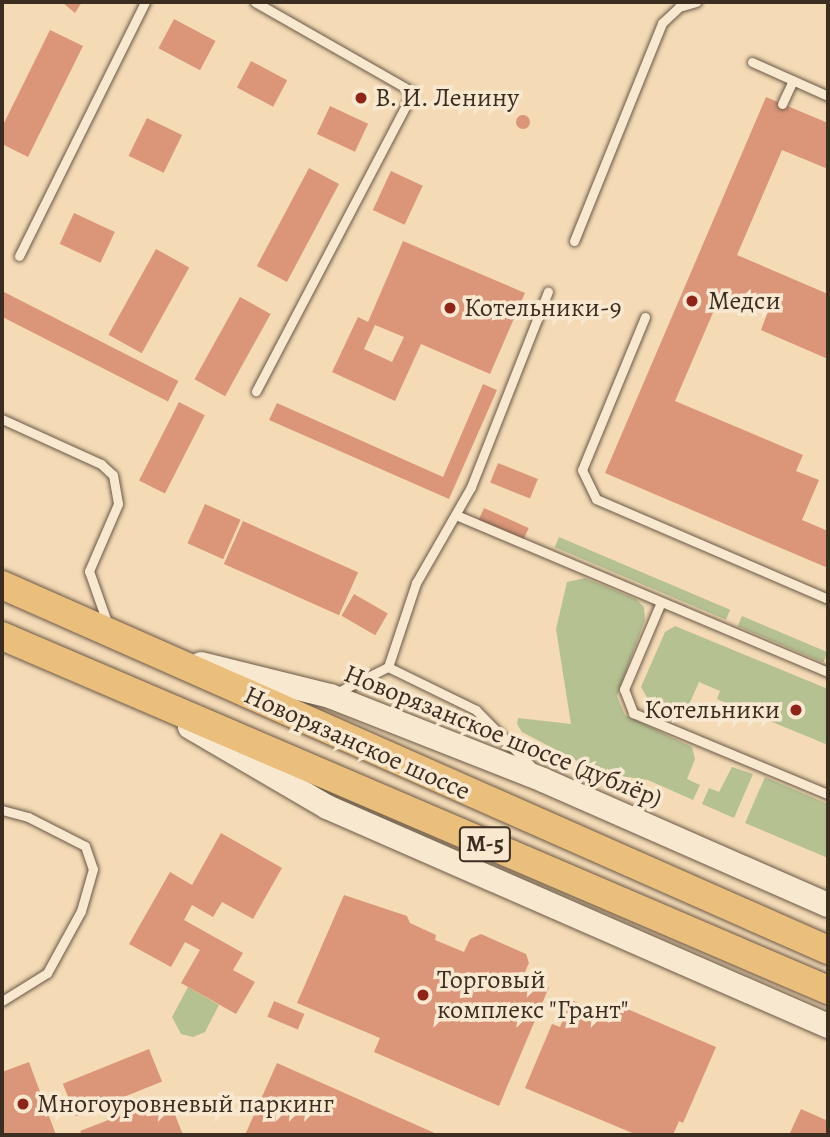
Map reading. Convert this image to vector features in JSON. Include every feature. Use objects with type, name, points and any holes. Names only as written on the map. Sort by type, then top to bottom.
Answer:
[{"type":"highway","name":"Новорязанское шоссе","points":[[2,586],[828,950]]},
{"type":"highway","name":"Новорязанское шоссе","points":[[2,636],[828,990]]},
{"type":"main road","name":"Новорязанское шоссе (дублёр)","points":[[136,646],[330,696],[543,780],[828,905]]},
{"type":"main road","points":[[142,698],[327,807],[828,1027]]},
{"type":"lane","points":[[19,256],[145,2]]},
{"type":"lane","points":[[255,2],[413,92],[256,391]]},
{"type":"lane","points":[[573,241],[662,23],[679,7],[696,2]]},
{"type":"lane","points":[[752,62],[828,96]]},
{"type":"lane","points":[[782,104],[793,80]]},
{"type":"lane","points":[[388,667],[416,583],[433,548],[456,516],[548,292]]},
{"type":"lane","points":[[645,317],[582,470],[596,499],[828,599]]},
{"type":"lane","points":[[2,419],[101,464],[113,475],[118,505],[89,571],[109,626],[136,646]]},
{"type":"lane","points":[[456,516],[828,672]]},
{"type":"lane","points":[[662,602],[624,689],[633,713],[828,794]]},
{"type":"lane","points":[[330,696],[346,684],[388,667],[476,710],[543,780]]},
{"type":"lane","points":[[2,810],[28,817],[85,846],[93,869],[81,911],[47,973],[2,1002]]},
{"type":"green space","points":[[559,537],[730,610],[726,620],[555,547]]},
{"type":"green space","points":[[585,578],[636,599],[644,607],[645,620],[617,696],[625,715],[692,747],[695,759],[687,779],[700,785],[693,800],[648,780],[600,773],[522,732],[517,724],[518,718],[571,724],[556,629],[567,582]]},
{"type":"green space","points":[[742,616],[828,652],[823,662],[738,626]]},
{"type":"green space","points":[[675,626],[828,689],[828,745],[717,699],[720,691],[699,682],[684,716],[649,701],[641,687],[665,632]]},
{"type":"green space","points":[[732,767],[753,774],[734,818],[702,804],[709,788],[719,792]]},
{"type":"green space","points":[[765,777],[828,804],[828,858],[745,823]]},
{"type":"green space","points":[[188,987],[219,1005],[205,1032],[193,1037],[181,1034],[172,1017]]},
{"type":"building","points":[[62,2],[82,2],[75,13]]},
{"type":"building","points":[[174,19],[215,41],[200,70],[159,48]]},
{"type":"building","points":[[50,30],[83,46],[28,157],[2,144],[2,127]]},
{"type":"building","points":[[251,61],[287,80],[273,107],[237,87]]},
{"type":"building","points":[[766,97],[828,123],[828,169],[782,150],[737,255],[828,294],[828,359],[761,330],[767,314],[721,294],[675,401],[803,455],[796,471],[819,480],[802,520],[828,531],[828,568],[605,473]]},
{"type":"building","points":[[330,106],[368,124],[355,152],[317,134]]},
{"type":"building","points":[[523,115],[528,117],[528,127],[523,129],[518,127],[516,122],[518,117]]},
{"type":"building","points":[[147,118],[182,135],[164,173],[129,156]]},
{"type":"building","points":[[309,168],[339,184],[287,282],[257,266]]},
{"type":"building","points":[[391,171],[423,186],[405,225],[373,210]]},
{"type":"building","points":[[74,213],[115,232],[100,263],[60,244]]},
{"type":"building","points":[[403,241],[525,293],[490,374],[421,344],[395,401],[332,372],[358,317],[368,322]],"holes":[[[375,325],[404,337],[392,362],[364,349]]]},
{"type":"building","points":[[156,249],[189,267],[142,353],[108,335]]},
{"type":"building","points":[[2,291],[178,381],[168,401],[2,317]]},
{"type":"building","points":[[240,297],[271,314],[225,396],[194,379]]},
{"type":"building","points":[[483,384],[497,390],[449,499],[269,420],[277,403],[443,477]]},
{"type":"building","points":[[179,402],[205,415],[165,494],[139,480]]},
{"type":"building","points":[[498,463],[538,479],[530,499],[490,482]]},
{"type":"building","points":[[205,504],[241,520],[223,559],[188,543]]},
{"type":"building","points":[[484,508],[529,528],[523,541],[478,521]]},
{"type":"building","points":[[243,521],[358,572],[339,615],[224,564]]},
{"type":"building","points":[[354,594],[388,614],[375,635],[342,616]]},
{"type":"building","points":[[221,833],[282,868],[253,919],[222,902],[213,917],[192,905],[184,920],[243,953],[233,970],[255,982],[236,1014],[181,983],[200,950],[185,942],[171,967],[129,944],[170,872],[192,885]]},
{"type":"building","name":"Торговый комплекс \"Грант\"","points":[[344,895],[407,916],[410,923],[436,935],[435,940],[464,952],[470,939],[481,934],[526,954],[529,963],[523,976],[549,987],[499,1106],[374,1052],[380,1038],[297,1003]]},
{"type":"building","points":[[571,1000],[606,1014],[611,1002],[716,1047],[683,1123],[679,1121],[673,1135],[637,1135],[525,1088],[552,1024],[560,1027]]},
{"type":"building","points":[[274,1001],[304,1014],[298,1030],[267,1017]]},
{"type":"building","points":[[149,1049],[162,1081],[76,1116],[63,1084]]},
{"type":"building","name":"Многоуровневый паркинг","points":[[29,1062],[56,1135],[2,1135],[2,1072]]},
{"type":"building","points":[[277,1063],[439,1135],[245,1135]]},
{"type":"building","points":[[168,1097],[183,1135],[82,1135],[80,1131]]},
{"type":"building","points":[[801,1109],[828,1121],[828,1135],[789,1135]]},
{"type":"place","name":"В. И. Ленину","points":[[361,98]]},
{"type":"place","name":"Медси","points":[[692,301]]},
{"type":"place","name":"Котельники-9","points":[[450,308]]},
{"type":"place","name":"Котельники","points":[[796,710]]},
{"type":"place","name":"Торговый комплекс \"Грант\"","points":[[423,995]]},
{"type":"place","name":"Многоуровневый паркинг","points":[[23,1104]]}]
